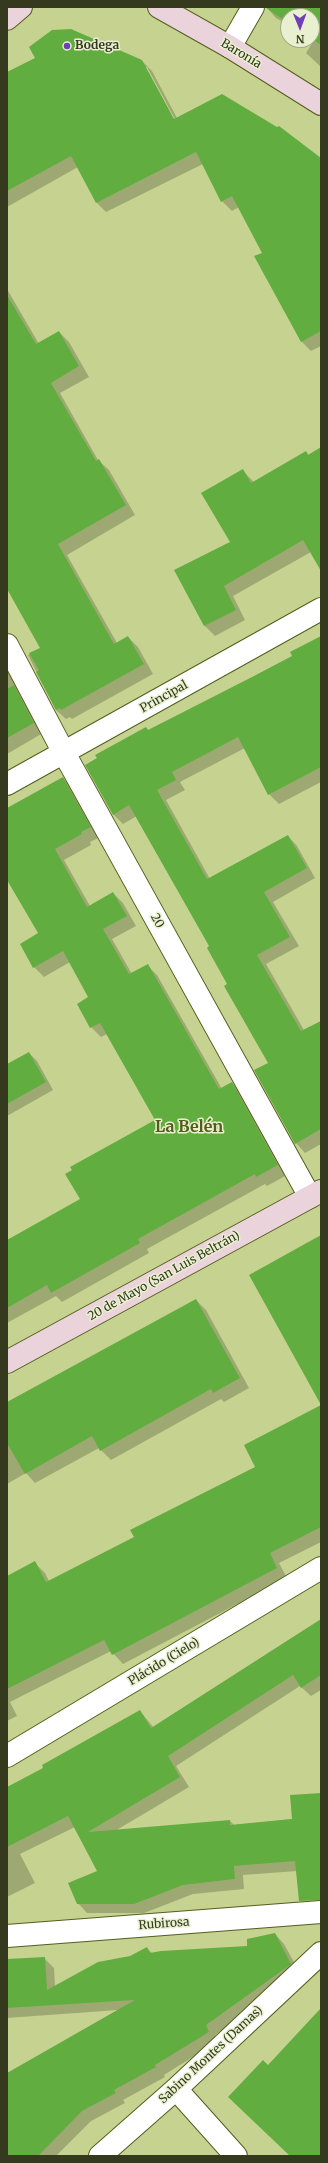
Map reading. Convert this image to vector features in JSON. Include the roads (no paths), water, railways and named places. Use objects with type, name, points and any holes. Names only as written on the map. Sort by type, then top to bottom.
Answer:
[{"type":"main road","points":[[7,19],[21,7]]},
{"type":"main road","name":"Baronía","points":[[159,7],[230,47],[321,104]]},
{"type":"main road","name":"20 de Mayo (San Luis Beltrán)","points":[[7,1362],[315,1194]]},
{"type":"street","points":[[230,47],[254,7]]},
{"type":"street","name":"Principal","points":[[7,784],[321,609]]},
{"type":"street","name":"20","points":[[7,645],[64,753],[315,1194]]},
{"type":"street","name":"Plácido (Cielo)","points":[[7,1756],[321,1568]]},
{"type":"street","name":"Rubirosa","points":[[7,1936],[321,1912]]},
{"type":"street","name":"Sabino Montes (Damas)","points":[[100,2156],[176,2089],[321,1953]]},
{"type":"street","points":[[176,2089],[236,2156]]},
{"type":"place","name":"Bodega","points":[[67,46]]},
{"type":"district","name":"La Belén","points":[[189,1127]]}]
